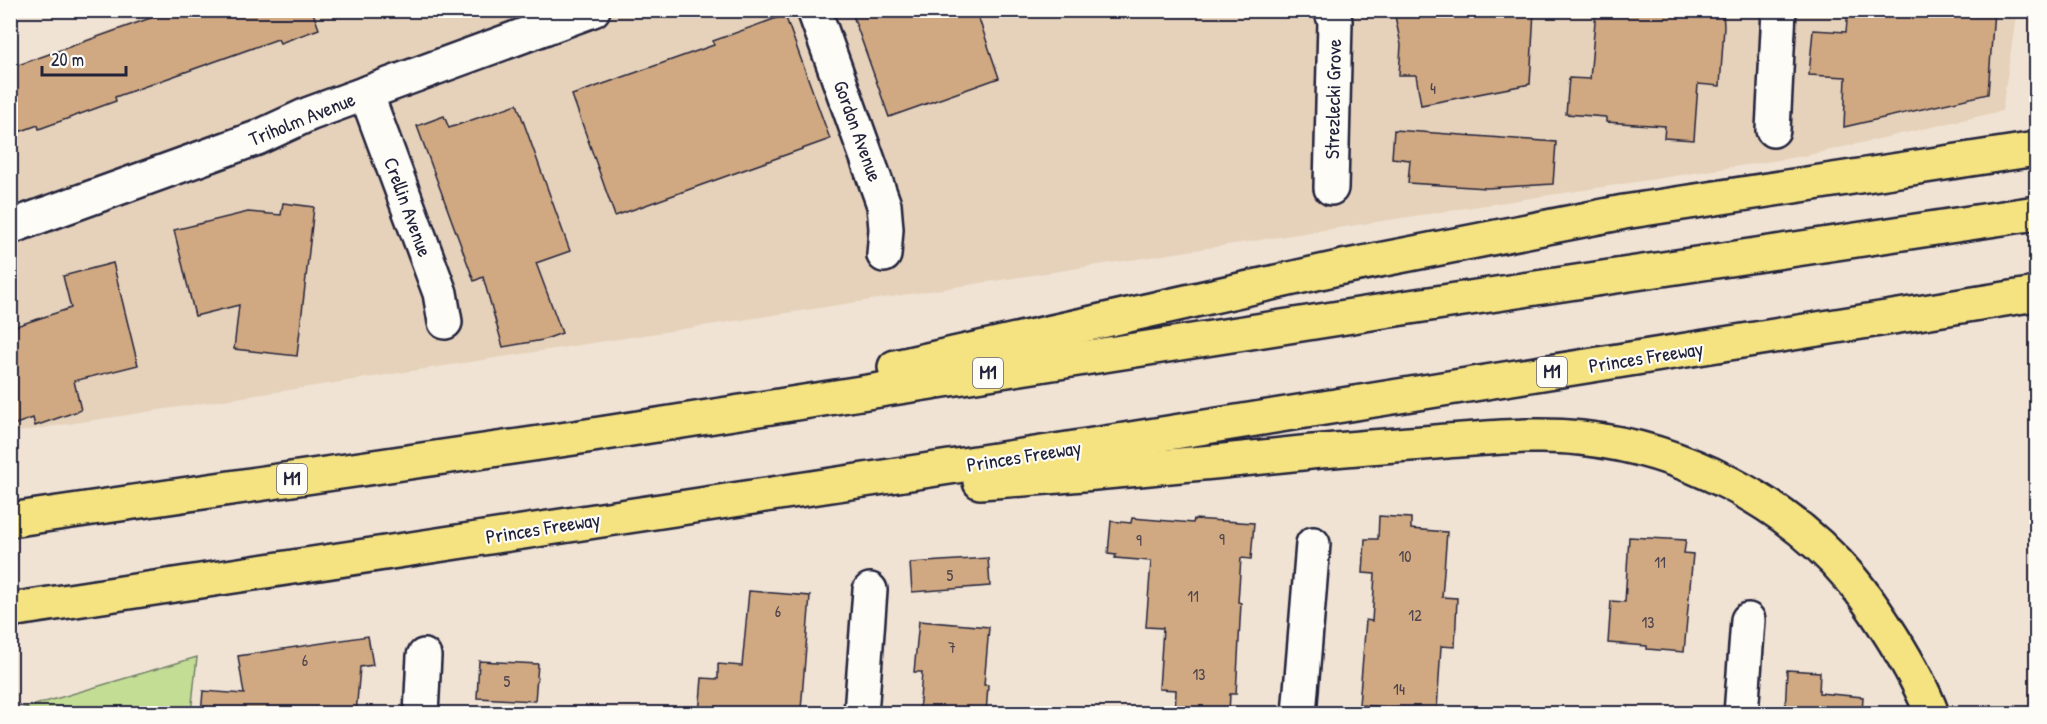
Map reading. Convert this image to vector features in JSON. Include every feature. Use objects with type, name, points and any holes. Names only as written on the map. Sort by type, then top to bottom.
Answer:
[{"type":"highway","points":[[574,438],[1343,267],[1624,212],[2037,149]]},
{"type":"highway","name":"M1","points":[[10,520],[574,438],[1402,308],[2037,213]]},
{"type":"highway","name":"Princes Freeway","points":[[10,610],[1079,447],[2037,294]]},
{"type":"highway","points":[[726,500],[1087,475],[1330,450],[1499,437],[1580,438],[1620,444],[1672,459],[1745,492],[1785,518],[1817,545],[1851,579],[1877,614],[1904,656],[1932,714]]},
{"type":"highway","points":[[10,625],[178,584]]},
{"type":"street","name":"Triholm Avenue","points":[[10,227],[257,138],[309,114],[593,10]]},
{"type":"street","name":"Gordon Avenue","points":[[814,10],[884,205],[886,229],[884,255]]},
{"type":"street","name":"Strezlecki Grove","points":[[1331,10],[1335,21],[1331,188]]},
{"type":"street","points":[[1773,130],[1779,10]]},
{"type":"street","name":"Crellin Avenue","points":[[366,93],[440,293],[445,322]]},
{"type":"street","points":[[1299,714],[1313,544]]},
{"type":"street","points":[[861,714],[870,590]]},
{"type":"street","points":[[1741,714],[1748,620]]},
{"type":"street","points":[[421,714],[424,656]]},
{"type":"shaded area","points":[[164,11],[2017,11],[2002,111],[1804,156],[11,433],[11,66]]},
{"type":"green space","points":[[197,657],[191,713],[11,713],[11,712]]},
{"type":"building","points":[[173,10],[312,10],[319,29],[280,43],[278,39],[115,97],[116,101],[39,129],[38,125],[16,133],[10,117],[10,68]]},
{"type":"building","points":[[851,10],[976,10],[999,78],[889,117]]},
{"type":"building","points":[[1419,10],[1534,10],[1530,84],[1421,105],[1416,75],[1399,75],[1401,45],[1395,16]]},
{"type":"building","points":[[1596,10],[1723,10],[1720,86],[1698,84],[1694,140],[1664,138],[1665,126],[1606,122],[1606,117],[1566,114],[1569,78],[1590,79]]},
{"type":"building","points":[[1848,10],[1994,10],[1988,94],[1844,127],[1846,77],[1809,75],[1813,30],[1846,32]]},
{"type":"building","points":[[785,15],[830,139],[615,216],[572,95],[714,45],[713,41]]},
{"type":"building","points":[[517,104],[570,251],[536,263],[562,333],[543,340],[503,347],[483,277],[474,281],[417,126],[444,116],[449,128]]},
{"type":"building","points":[[1394,130],[1556,142],[1553,184],[1487,188],[1408,183],[1410,160],[1392,158]]},
{"type":"building","points":[[283,203],[314,207],[297,356],[234,349],[239,305],[195,316],[174,230],[248,212],[281,215]]},
{"type":"building","points":[[113,263],[138,365],[74,381],[81,410],[35,426],[33,418],[10,426],[10,328],[71,308],[63,276]]},
{"type":"building","points":[[1379,516],[1411,518],[1411,529],[1447,532],[1442,597],[1457,598],[1455,647],[1441,646],[1437,710],[1359,705],[1366,620],[1372,621],[1375,574],[1363,573],[1365,539],[1378,539]]},
{"type":"building","points":[[1132,518],[1193,523],[1194,519],[1254,523],[1251,559],[1241,558],[1236,694],[1230,694],[1229,714],[1175,714],[1176,690],[1159,689],[1163,628],[1146,627],[1151,561],[1115,558],[1116,555],[1108,554],[1111,521],[1131,523]]},
{"type":"building","points":[[1629,537],[1686,540],[1684,553],[1693,554],[1684,652],[1608,643],[1611,601],[1625,602]]},
{"type":"building","points":[[988,558],[990,586],[912,592],[910,563]]},
{"type":"building","points":[[749,591],[810,596],[801,710],[777,709],[777,714],[699,714],[702,678],[718,679],[718,664],[742,666]]},
{"type":"building","points":[[919,621],[989,627],[984,685],[988,685],[986,714],[919,714],[922,672],[914,672]]},
{"type":"building","points":[[368,636],[373,665],[360,667],[356,714],[201,714],[203,691],[244,694],[238,656]]},
{"type":"building","points":[[479,661],[538,664],[535,701],[477,698]]},
{"type":"building","points":[[1787,670],[1820,672],[1819,693],[1863,697],[1862,714],[1785,714]]}]
